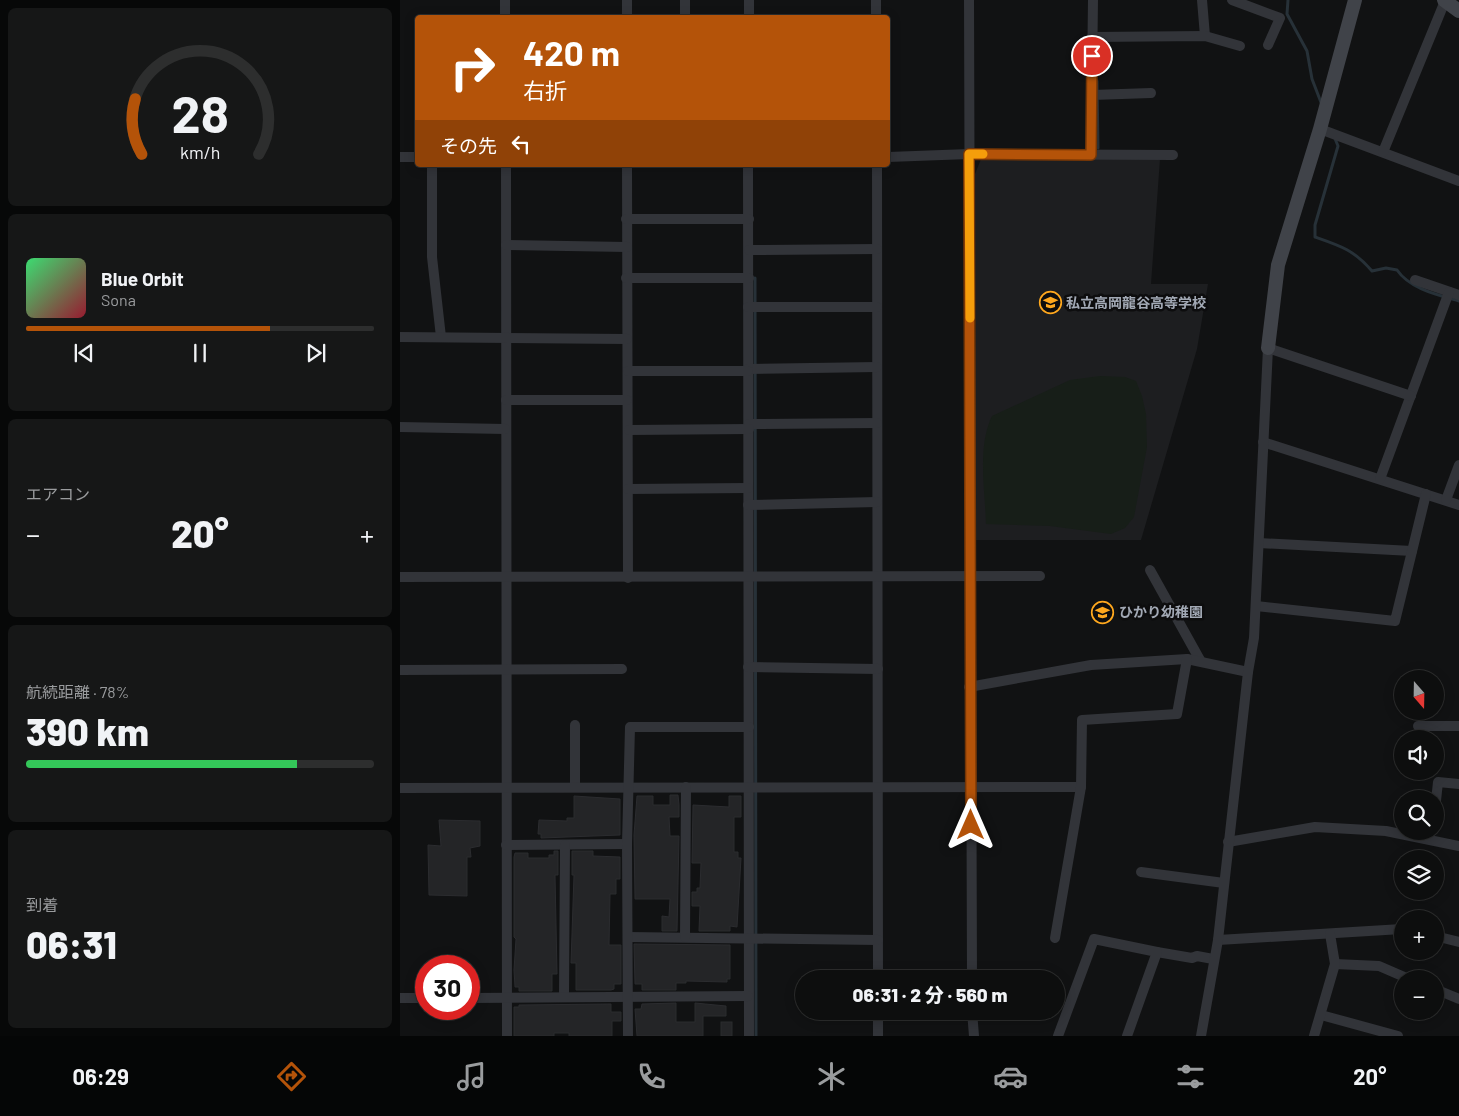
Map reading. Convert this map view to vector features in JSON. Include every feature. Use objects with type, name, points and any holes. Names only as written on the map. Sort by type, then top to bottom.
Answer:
[{"type":"street","points":[[505,0],[505,15]]},
{"type":"street","points":[[627,0],[627,15]]},
{"type":"street","points":[[685,0],[685,15]]},
{"type":"street","points":[[749,0],[749,15]]},
{"type":"street","points":[[876,0],[876,15]]},
{"type":"street","points":[[969,0],[971,575],[969,687],[972,970]]},
{"type":"street","points":[[1091,155],[1093,0]]},
{"type":"street","points":[[1202,0],[1205,36]]},
{"type":"street","points":[[1232,0],[1280,18],[1268,45]]},
{"type":"street","points":[[1201,1036],[1213,959],[1218,940],[1248,672],[1254,638],[1268,348],[1278,265],[1320,129],[1355,0]]},
{"type":"street","points":[[1383,152],[1444,0],[1459,11]]},
{"type":"street","points":[[1092,37],[1205,36],[1240,46]]},
{"type":"street","points":[[1092,95],[1151,93]]},
{"type":"street","points":[[1320,129],[1459,181]]},
{"type":"street","points":[[890,157],[969,154],[1173,155]]},
{"type":"street","points":[[400,157],[415,157]]},
{"type":"street","points":[[432,167],[432,257],[442,337]]},
{"type":"street","points":[[506,167],[506,400],[504,429],[507,1036]]},
{"type":"street","points":[[627,167],[628,578]]},
{"type":"street","points":[[748,167],[749,278],[753,307],[753,425],[748,488],[753,505],[754,576],[753,668],[749,728],[754,787],[754,938],[748,996],[749,1036]]},
{"type":"street","points":[[877,167],[878,970]]},
{"type":"street","points":[[626,219],[749,220]]},
{"type":"street","points":[[506,245],[627,247]]},
{"type":"street","points":[[749,250],[877,249]]},
{"type":"street","points":[[626,278],[749,278]]},
{"type":"street","points":[[1380,479],[1411,396],[1454,294],[1416,280]]},
{"type":"street","points":[[753,307],[877,307]]},
{"type":"street","points":[[400,337],[627,339]]},
{"type":"street","points":[[1268,348],[1411,396]]},
{"type":"street","points":[[628,371],[877,367]]},
{"type":"street","points":[[506,400],[627,400]]},
{"type":"street","points":[[629,430],[877,423]]},
{"type":"street","points":[[400,427],[504,429]]},
{"type":"street","points":[[1263,442],[1459,505]]},
{"type":"street","points":[[1446,500],[1459,465]]},
{"type":"street","points":[[628,489],[748,488]]},
{"type":"street","points":[[1256,606],[1396,621],[1426,494]]},
{"type":"street","points":[[753,505],[877,502]]},
{"type":"street","points":[[1259,543],[1412,551]]},
{"type":"street","points":[[1150,570],[1200,660]]},
{"type":"street","points":[[400,577],[1040,576]]},
{"type":"street","points":[[969,687],[1091,665],[1187,659],[1200,660],[1248,672]]},
{"type":"street","points":[[1055,938],[1081,787],[1082,720],[1177,714],[1187,659]]},
{"type":"street","points":[[400,670],[505,668],[622,669]]},
{"type":"street","points":[[753,668],[878,669]]},
{"type":"street","points":[[575,725],[575,787]]},
{"type":"street","points":[[1418,726],[1459,726]]},
{"type":"street","points":[[628,1036],[627,787],[630,727],[749,728]]},
{"type":"street","points":[[1437,790],[1438,782],[1459,784]]},
{"type":"street","points":[[400,788],[686,786],[1081,787]]},
{"type":"street","points":[[685,937],[686,786]]},
{"type":"street","points":[[1228,842],[1315,827],[1394,833]]},
{"type":"street","points":[[1443,840],[1459,846]]},
{"type":"street","points":[[506,845],[627,844]]},
{"type":"street","points":[[564,996],[565,845]]},
{"type":"street","points":[[1141,872],[1224,883]]},
{"type":"street","points":[[1218,940],[1394,930]]},
{"type":"street","points":[[1314,1036],[1335,964],[1330,934]]},
{"type":"street","points":[[628,937],[878,940]]},
{"type":"street","points":[[1058,1036],[1094,938],[1192,958],[1196,956],[1213,959]]},
{"type":"street","points":[[1444,938],[1459,942]]},
{"type":"street","points":[[1128,1036],[1158,952]]},
{"type":"street","points":[[1335,964],[1379,966],[1394,972]]},
{"type":"street","points":[[1444,993],[1459,999]]},
{"type":"street","points":[[480,998],[748,996]]},
{"type":"street","points":[[400,998],[415,998]]},
{"type":"street","points":[[1321,1015],[1398,1036]]},
{"type":"street","points":[[878,1020],[878,1036]]},
{"type":"street","points":[[973,1020],[974,1036]]},
{"type":"shaded area","points":[[981,159],[1160,159],[1151,284],[1208,284],[1197,349],[1141,540],[976,540],[975,174]]},
{"type":"shaded area","points":[[1100,376],[1125,377],[1136,381],[1142,396],[1146,414],[1147,447],[1134,517],[1125,528],[1111,534],[1050,526],[986,524],[983,455],[987,428],[992,416],[1070,380]]},
{"type":"building","points":[[670,795],[678,795],[679,805],[679,817],[669,817],[670,836],[679,836],[677,931],[662,931],[662,916],[669,917],[670,899],[635,899],[634,835],[637,796],[653,796],[653,805],[670,805]]},
{"type":"building","points":[[574,796],[620,799],[620,835],[541,838],[541,834],[538,834],[539,820],[567,821],[567,818],[574,818]]},
{"type":"building","points":[[729,796],[741,796],[741,817],[734,817],[734,852],[738,852],[738,858],[741,858],[737,927],[730,926],[730,931],[699,931],[700,906],[692,906],[692,892],[697,892],[697,888],[700,888],[701,863],[692,863],[693,805],[729,807]]},
{"type":"building","points":[[439,820],[480,821],[480,846],[470,848],[471,857],[467,857],[467,896],[429,895],[428,845],[441,846]]},
{"type":"building","points":[[554,851],[558,851],[558,875],[555,875],[557,974],[552,974],[552,991],[519,991],[519,987],[515,987],[514,970],[516,939],[514,937],[515,853],[528,853],[528,858],[549,858],[549,855],[554,855]]},
{"type":"building","points":[[572,851],[593,851],[593,856],[620,857],[620,879],[616,879],[616,894],[610,894],[609,945],[621,945],[621,984],[614,984],[614,989],[611,990],[576,990],[576,963],[571,963],[574,875],[572,875]]},
{"type":"building","points":[[634,944],[730,945],[730,979],[727,979],[727,982],[686,981],[686,983],[676,983],[676,990],[642,990],[642,984],[635,984]]},
{"type":"building","points":[[676,1003],[676,1022],[695,1022],[695,1003],[726,1006],[726,1016],[703,1016],[703,1036],[637,1036],[635,1009],[641,1009],[642,1004]]},
{"type":"building","points":[[611,1004],[611,1012],[621,1012],[621,1021],[612,1021],[612,1036],[569,1036],[569,1033],[554,1033],[554,1036],[514,1036],[514,1007],[519,1007],[519,1005]]},
{"type":"building","points":[[721,1022],[732,1022],[732,1036],[721,1036]]},
{"type":"waterway","points":[[1288,0],[1287,14],[1307,51],[1312,79],[1322,105]]},
{"type":"waterway","points":[[1097,81],[1098,148]]},
{"type":"waterway","points":[[1334,136],[1338,146],[1315,225],[1315,237],[1353,253],[1372,271],[1386,268],[1397,270],[1417,287],[1459,301]]},
{"type":"waterway","points":[[755,278],[756,1036]]},
{"type":"slow traffic","points":[[970,318],[969,154],[983,154]]},
{"type":"place","name":"私立高岡龍谷高等学校","points":[[1050,303]]},
{"type":"place","name":"ひかり幼稚園","points":[[1103,612]]},
{"type":"route","points":[[971,825],[969,687],[971,556],[969,154],[1091,155],[1092,56]]}]
